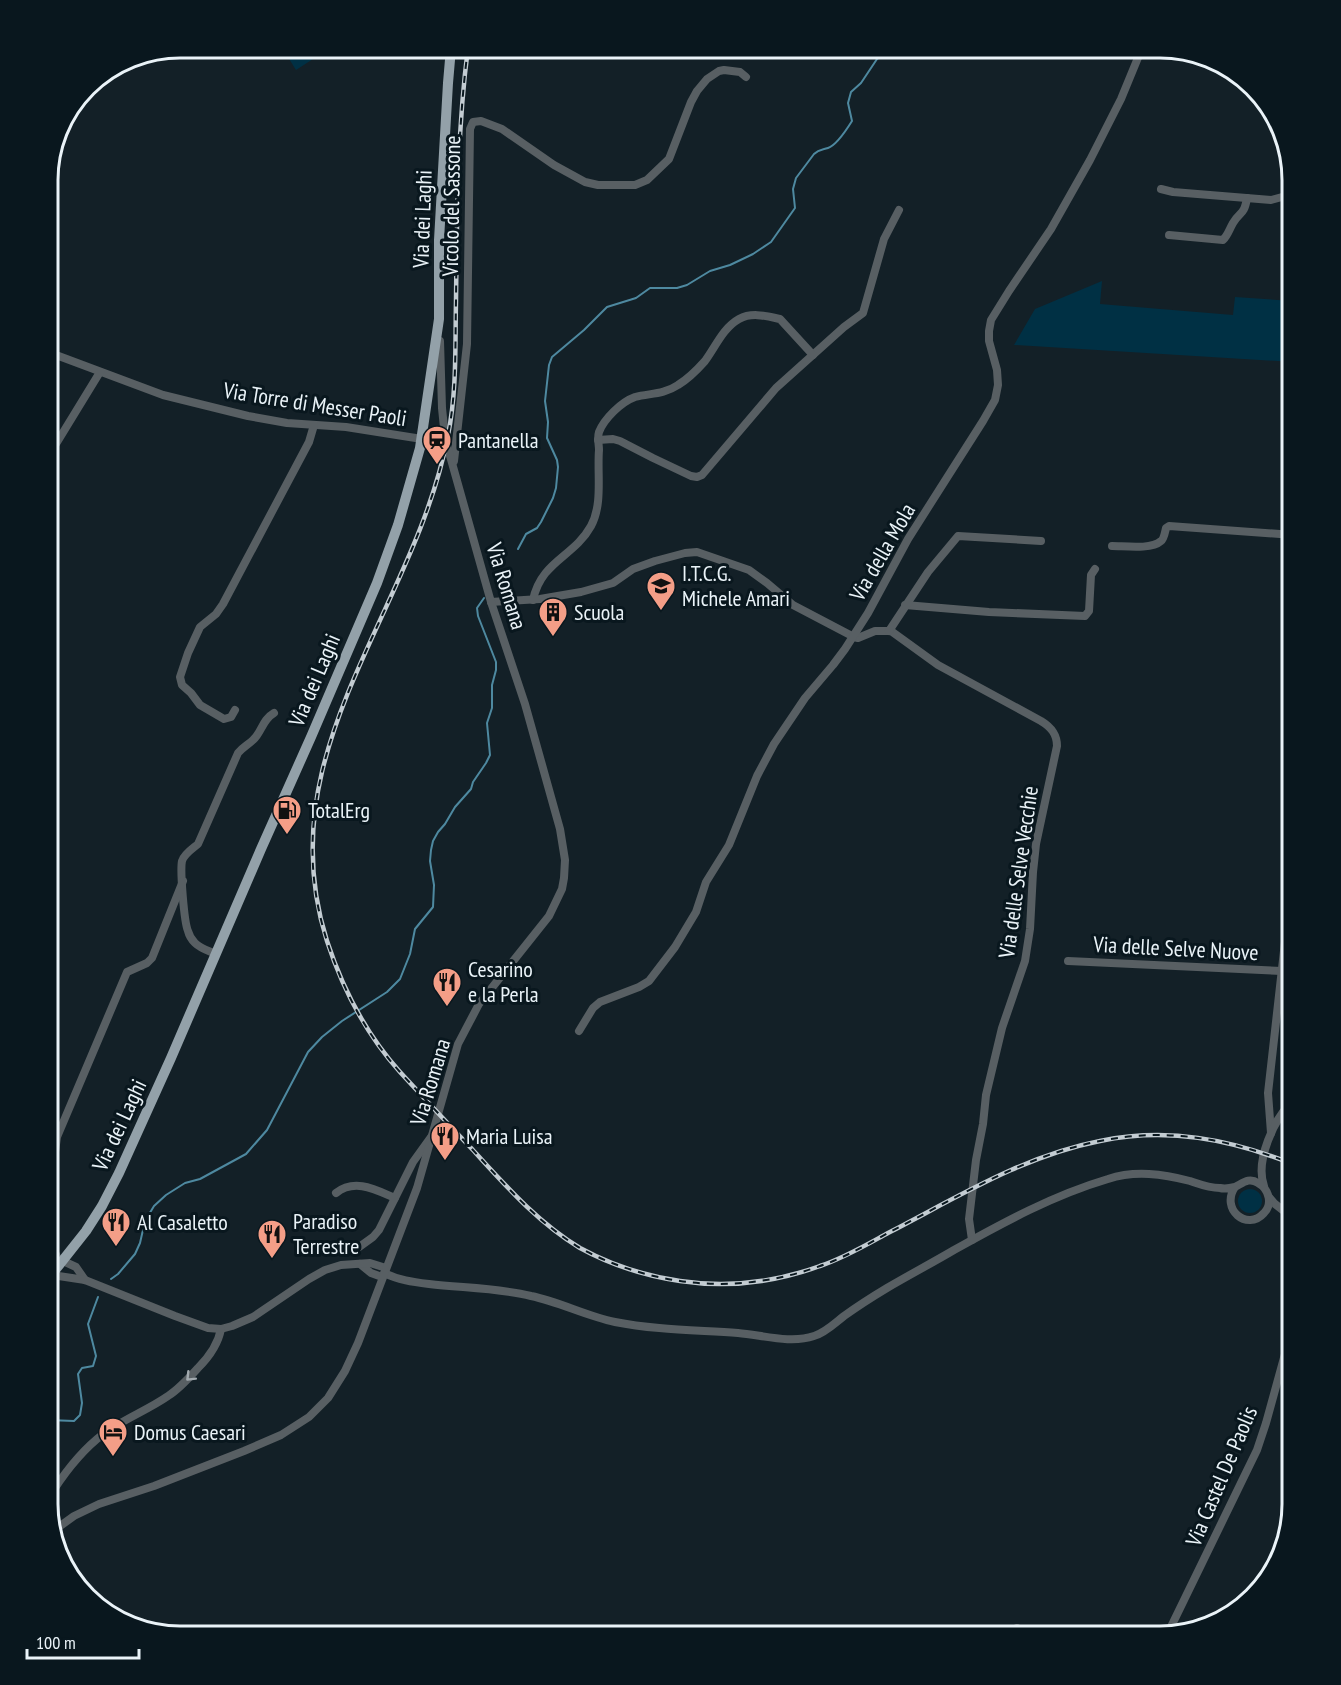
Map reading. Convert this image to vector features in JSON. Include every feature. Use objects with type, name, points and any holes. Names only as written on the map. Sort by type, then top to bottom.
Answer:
[{"type":"main road","name":"Via dei Laghi","points":[[58,1266],[97,1215],[119,1173],[171,1058],[377,583],[412,481],[422,439],[439,319],[439,240],[451,58]]},
{"type":"street","name":"Via della Mola","points":[[579,1031],[593,1008],[600,1002],[649,981],[675,947],[696,912],[706,882],[729,845],[764,763],[805,698],[833,665],[852,637],[908,538],[993,404],[998,382],[989,341],[992,318],[1051,229],[1087,166],[1121,99],[1137,59]]},
{"type":"street","name":"Vicolo del Sassone","points":[[453,466],[467,344],[470,221],[468,175],[470,129],[473,122],[481,121],[502,129],[554,165],[585,182],[598,185],[635,185],[648,180],[669,159],[691,102],[709,77],[724,70],[740,72],[746,77]]},
{"type":"street","points":[[1161,189],[1271,200],[1282,197]]},
{"type":"street","points":[[1169,235],[1223,240],[1233,222],[1242,214],[1247,198]]},
{"type":"street","points":[[598,441],[620,441],[693,477],[704,473],[768,395],[863,312],[884,239],[899,210]]},
{"type":"street","points":[[534,600],[537,586],[544,574],[579,542],[593,522],[598,494],[599,431],[608,418],[627,401],[670,390],[686,380],[704,361],[727,329],[742,318],[751,315],[780,319],[813,355]]},
{"type":"street","name":"Via Romana","points":[[61,1525],[74,1516],[105,1501],[154,1486],[281,1435],[309,1417],[328,1398],[345,1371],[361,1336],[417,1188],[455,1052],[471,1018],[489,990],[549,916],[558,898],[564,878],[560,829],[524,700],[492,602],[446,444],[442,419],[439,319]]},
{"type":"street","name":"Via Torre di Messer Paoli","points":[[59,356],[163,395],[227,411],[276,422],[346,427],[422,439]]},
{"type":"street","points":[[59,439],[100,372]]},
{"type":"street","points":[[235,710],[231,717],[224,719],[200,705],[182,685],[180,677],[183,666],[200,627],[216,614],[223,604],[309,442],[314,425]]},
{"type":"street","points":[[1112,546],[1136,547],[1159,543],[1169,526],[1282,534]]},
{"type":"street","points":[[492,602],[534,600],[610,585],[633,569],[645,564],[698,552],[749,570],[790,603],[852,637],[858,638],[875,631],[889,631],[928,572],[958,536],[1041,541]]},
{"type":"street","points":[[905,605],[988,612],[1085,616],[1089,611],[1091,575],[1095,570]]},
{"type":"street","name":"Via delle Selve Vecchie","points":[[889,631],[938,665],[1044,722],[1053,731],[1057,740],[1036,844],[1030,929],[1025,961],[1005,1018],[986,1095],[968,1221],[972,1240]]},
{"type":"street","points":[[216,954],[196,944],[187,930],[184,914],[182,860],[198,844],[238,753],[255,739],[267,718],[274,713]]},
{"type":"street","points":[[58,1134],[127,972],[147,963],[152,958],[183,881]]},
{"type":"street","name":"Via delle Selve Nuove","points":[[1068,961],[1282,971],[1269,1090],[1271,1133]]},
{"type":"street","points":[[1282,1113],[1271,1133],[1261,1166],[1264,1187],[1269,1197],[1282,1211]]},
{"type":"street","points":[[354,1250],[379,1230],[415,1157],[433,1133]]},
{"type":"street","points":[[58,1271],[66,1276],[85,1280],[201,1326],[221,1329],[253,1317],[320,1272],[341,1265],[360,1264],[370,1273],[384,1273],[402,1280],[530,1295],[601,1319],[636,1326],[795,1339],[814,1337],[877,1294],[972,1240],[1050,1200],[1117,1176],[1134,1174],[1158,1175],[1222,1189],[1235,1187],[1254,1176],[1261,1166]]},
{"type":"street","points":[[1247,1180],[1264,1187]]},
{"type":"street","points":[[336,1193],[342,1188],[359,1185],[370,1187],[395,1198]]},
{"type":"street","points":[[1212,1187],[1230,1197]]},
{"type":"street","points":[[1235,1187],[1230,1197],[1231,1208],[1238,1216],[1249,1220],[1272,1211],[1282,1211]]},
{"type":"street","points":[[1264,1214],[1269,1197]]},
{"type":"street","points":[[71,1250],[76,1267],[85,1280]]},
{"type":"street","points":[[58,1269],[76,1267]]},
{"type":"street","points":[[58,1484],[71,1464],[98,1438],[169,1396],[194,1373],[212,1352],[221,1329]]},
{"type":"street","name":"Via Castel De Paolis","points":[[1172,1626],[1257,1450],[1282,1365]]},
{"type":"shaded area","points":[[289,58],[314,58],[296,70]]},
{"type":"shaded area","points":[[1102,281],[1100,304],[1233,315],[1235,297],[1282,300],[1282,361],[1014,345],[1035,309]]},
{"type":"shaded area","points":[[1250,1189],[1259,1192],[1262,1201],[1259,1210],[1250,1213],[1241,1210],[1238,1201],[1241,1192]]},
{"type":"waterway","points":[[518,549],[526,534],[537,528],[541,522],[556,488],[558,467],[547,438],[548,422],[545,401],[552,357],[607,307],[636,298],[650,288],[677,288],[687,285],[710,271],[753,254],[771,242],[795,208],[793,189],[796,178],[814,154],[835,144],[842,136],[852,121],[848,103],[851,92],[861,83],[878,59]]},
{"type":"waterway","points":[[111,1279],[135,1254],[145,1221],[154,1206],[185,1183],[200,1179],[246,1154],[267,1130],[308,1052],[342,1021],[387,992],[400,979],[410,954],[415,929],[433,907],[434,885],[430,861],[433,841],[455,807],[471,789],[490,755],[487,723],[492,708],[492,685],[496,662],[478,616],[477,608],[484,598]]},
{"type":"waterway","points":[[58,1420],[74,1421],[80,1415],[82,1403],[78,1374],[82,1368],[93,1366],[96,1356],[88,1324],[98,1297]]},
{"type":"railway","points":[[467,58],[458,174],[454,385],[448,435],[431,499],[407,561],[352,682],[330,743],[316,806],[313,872],[327,941],[348,994],[376,1042],[400,1072],[497,1176],[550,1227],[580,1248],[616,1265],[680,1281],[733,1284],[769,1280],[803,1272],[855,1251],[1017,1167],[1100,1141],[1150,1135],[1198,1138],[1222,1142],[1282,1160]]},
{"type":"place","name":"Pantanella","points":[[437,466]]},
{"type":"place","name":"I.T.C.G. Michele Amari","points":[[661,612]]},
{"type":"place","name":"Scuola","points":[[553,638]]},
{"type":"place","name":"TotalErg","points":[[287,836]]},
{"type":"place","name":"Cesarino e la Perla","points":[[447,1008]]},
{"type":"place","name":"Maria Luisa","points":[[445,1162]]},
{"type":"place","name":"Al Casaletto","points":[[116,1248]]},
{"type":"place","name":"Paradiso Terrestre","points":[[272,1260]]},
{"type":"place","name":"Domus Caesari","points":[[113,1458]]}]
